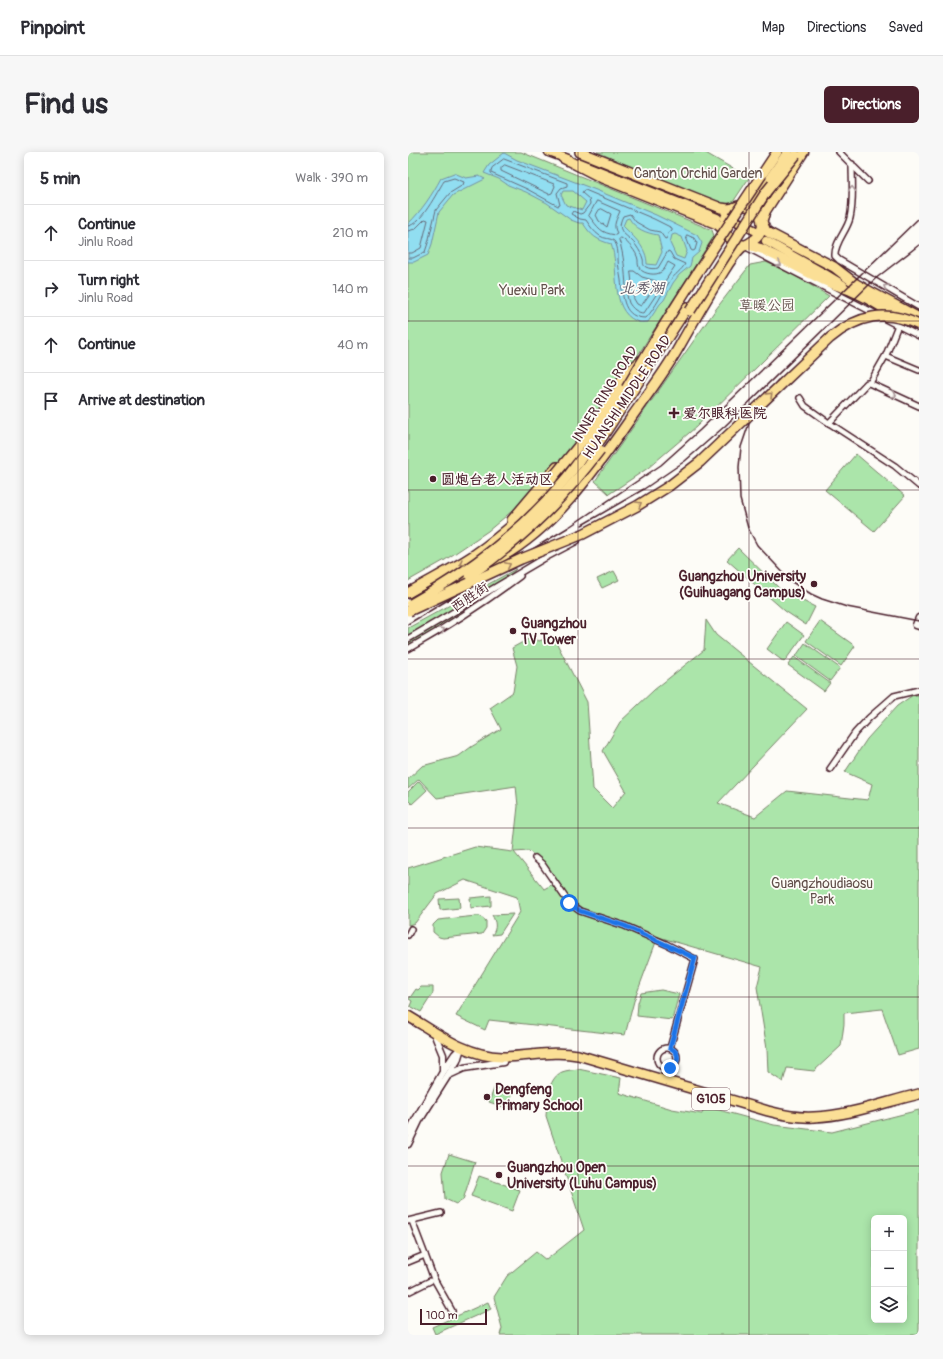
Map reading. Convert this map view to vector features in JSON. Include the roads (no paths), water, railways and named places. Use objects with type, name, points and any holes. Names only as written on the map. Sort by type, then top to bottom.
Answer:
[{"type":"highway","points":[[580,152],[722,208],[726,209],[749,206],[758,212],[766,231],[844,274],[855,288],[919,328]]},
{"type":"highway","points":[[763,193],[798,152]]},
{"type":"highway","points":[[469,568],[497,551],[524,530],[545,510],[571,481],[688,310],[781,153]]},
{"type":"highway","name":"INNER RING ROAD","points":[[600,450],[763,193],[781,153]]},
{"type":"highway","name":"INNER RING ROAD","points":[[408,608],[488,555],[524,524],[567,477],[622,397],[659,334],[750,194],[781,153]]},
{"type":"highway","points":[[563,158],[597,176],[717,224],[726,232]]},
{"type":"highway","points":[[735,208],[730,211],[724,225],[731,240],[744,246],[754,246],[759,248],[822,280],[855,288],[919,318]]},
{"type":"highway","points":[[744,246],[753,242],[758,236],[762,229],[762,222]]},
{"type":"highway","name":"HUANSHI MIDDLE ROAD","points":[[494,541],[570,452],[626,374],[642,360],[726,232]]},
{"type":"highway","name":"HUANSHI MIDDLE ROAD","points":[[408,608],[443,587],[469,568],[491,563],[508,554],[555,514],[576,492],[595,468],[671,360],[732,258],[744,246]]},
{"type":"highway","name":"INNER RING ROAD","points":[[408,608],[470,575],[517,540],[556,503],[579,477],[636,402],[704,303]]},
{"type":"highway","points":[[408,608],[583,534],[637,506],[669,486],[700,462],[830,338],[850,324],[868,317],[883,316],[902,318],[919,325]]},
{"type":"highway","points":[[408,593],[458,565],[494,541],[508,528],[585,438],[659,334]]},
{"type":"highway","points":[[443,587],[475,574],[508,554]]},
{"type":"highway","name":"G105","points":[[408,1016],[460,1051],[495,1056],[559,1053],[578,1055],[757,1108],[793,1116],[814,1117],[836,1115],[919,1094]]},
{"type":"highway","name":"G105","points":[[408,1021],[460,1051],[484,1060],[503,1062],[558,1058],[580,1060],[758,1113],[798,1122],[836,1120],[919,1099]]},
{"type":"main road","points":[[549,152],[718,216],[607,169],[576,152]]},
{"type":"main road","points":[[735,208],[781,153],[794,152]]},
{"type":"main road","points":[[762,222],[766,211],[804,152]]},
{"type":"main road","points":[[781,153],[787,178]]},
{"type":"main road","points":[[763,193],[769,200],[778,192]]},
{"type":"main road","points":[[749,206],[763,193]]},
{"type":"main road","points":[[762,222],[763,193]]},
{"type":"main road","points":[[733,222],[753,232]]},
{"type":"main road","points":[[767,239],[855,288]]},
{"type":"street","points":[[839,152],[868,180]]},
{"type":"street","points":[[852,164],[851,214],[836,249],[835,256],[839,260],[919,307]]},
{"type":"street","points":[[744,246],[919,336]]},
{"type":"street","points":[[829,423],[867,383],[870,383],[883,361],[898,325]]},
{"type":"street","points":[[888,357],[919,370]]},
{"type":"street","points":[[869,383],[919,406]]},
{"type":"street","points":[[800,398],[805,406],[895,466],[919,486]]},
{"type":"street","name":"西胜街","points":[[408,640],[543,559],[628,515]]},
{"type":"street","name":"西胜街","points":[[408,649],[471,612],[543,559]]},
{"type":"street","points":[[917,625],[919,618]]},
{"type":"street","points":[[830,769],[855,733],[889,700],[894,696],[919,690]]},
{"type":"street","points":[[535,858],[542,864],[569,903],[580,911],[625,926],[695,958],[670,1048]]},
{"type":"street","points":[[408,935],[411,929]]},
{"type":"street","points":[[408,1144],[445,1074],[443,1055],[436,1038]]},
{"type":"street","points":[[670,1048],[676,1051],[678,1058],[676,1064],[667,1068],[660,1066],[657,1056],[660,1050],[670,1048]]},
{"type":"street","points":[[408,1133],[460,1051]]},
{"type":"street","points":[[445,1074],[464,1068],[503,1062]]},
{"type":"street","points":[[441,1213],[410,1221],[434,1279],[452,1311]]},
{"type":"street","points":[[408,1262],[425,1255]]},
{"type":"street","points":[[408,1292],[430,1281]]},
{"type":"water","name":"北秀湖","points":[[504,153],[517,160],[596,190],[656,215],[697,235],[702,243],[699,252],[692,258],[690,266],[679,275],[673,283],[664,300],[648,322],[637,322],[628,315],[622,307],[617,287],[614,253],[611,244],[595,237],[583,223],[571,220],[547,203],[484,173],[489,165]],"holes":[[[563,191],[573,191],[586,202],[582,210],[566,205],[561,195]],[[629,218],[631,222],[641,230],[658,235],[662,252],[656,265],[647,264],[645,253],[642,248],[623,226],[626,219]],[[675,234],[682,237],[687,251],[684,259],[676,256],[670,243],[672,235]]]},
{"type":"water","points":[[454,173],[466,178],[479,176],[485,179],[453,195],[439,212],[428,255],[414,262],[408,262],[408,224],[426,202],[441,178]]},
{"type":"railway","points":[[408,624],[569,527],[661,465],[700,430],[919,218]]},
{"type":"railway","points":[[582,525],[644,489],[685,461],[725,426],[875,279],[919,245]]},
{"type":"railway","points":[[778,380],[754,409],[741,447],[739,467],[740,499],[748,528],[757,545],[792,582],[811,594],[847,607],[919,621]]},
{"type":"place","name":"爱尔眼科医院","points":[[674,413]]},
{"type":"place","name":"圆炮台老人活动区","points":[[433,479]]},
{"type":"place","name":"Guangzhou University (Guihuagang Campus)","points":[[814,584]]},
{"type":"place","name":"Guangzhou TV Tower","points":[[513,631]]},
{"type":"place","name":"Dengfeng Primary School","points":[[487,1097]]},
{"type":"place","name":"Guangzhou Open University (Luhu Campus)","points":[[499,1175]]},
{"type":"park label","name":"Canton Orchid Garden","points":[[698,173]]},
{"type":"park label","name":"Yuexiu Park","points":[[532,290]]},
{"type":"park label","name":"草暖公园","points":[[767,305]]},
{"type":"park label","name":"Guangzhoudiaosu Park","points":[[822,892]]}]
